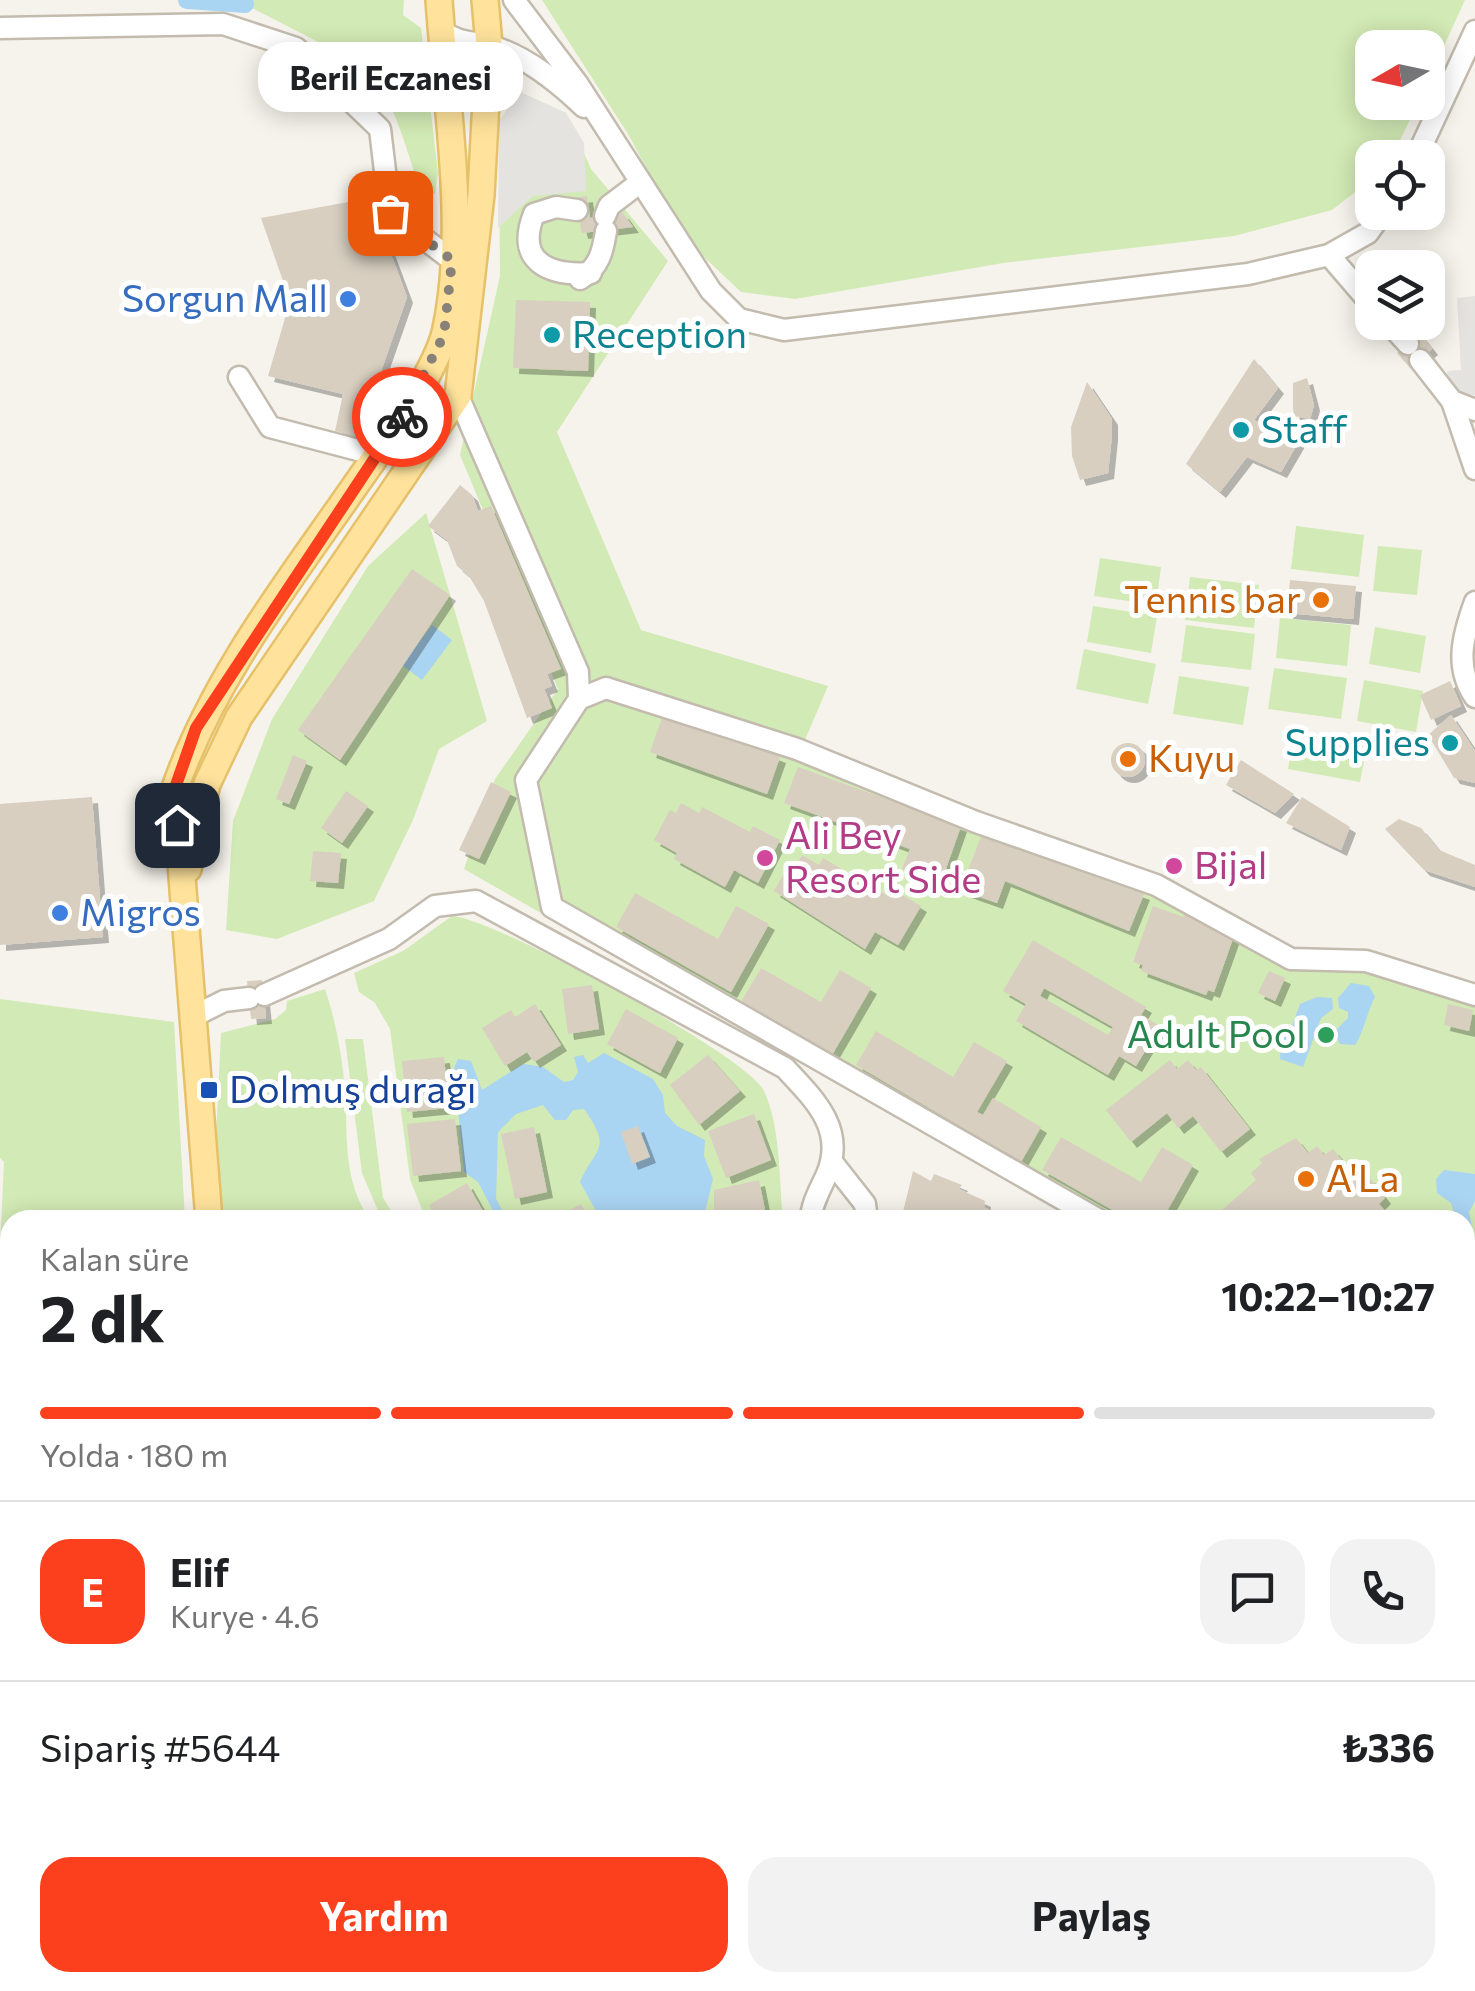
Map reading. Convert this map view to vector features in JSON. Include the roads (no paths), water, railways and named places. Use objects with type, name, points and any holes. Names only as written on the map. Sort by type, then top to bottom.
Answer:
[{"type":"main road","points":[[184,888],[208,784],[239,717],[458,396],[481,194],[489,45],[485,0]]},
{"type":"main road","points":[[209,1210],[175,788],[196,728],[377,455],[444,335],[454,193],[441,10]]},
{"type":"street","points":[[498,0],[529,20]]},
{"type":"street","points":[[514,0],[577,83],[596,119],[710,291],[739,319],[784,330],[1248,274],[1329,256],[1370,230]]},
{"type":"street","points":[[441,10],[456,41],[489,45],[541,72],[596,119]]},
{"type":"street","points":[[0,28],[223,24],[296,48],[380,129],[390,213],[452,260]]},
{"type":"street","points":[[1424,140],[1475,31]]},
{"type":"street","points":[[591,272],[563,275],[546,268],[530,252],[527,231],[534,214],[556,207],[597,214],[638,184]]},
{"type":"street","points":[[565,287],[591,272],[602,252],[597,214]]},
{"type":"street","points":[[1329,256],[1355,285]]},
{"type":"street","points":[[1404,340],[1452,401],[1475,469]]},
{"type":"street","points":[[239,377],[270,427],[377,455]]},
{"type":"street","points":[[458,396],[578,672],[579,699]]},
{"type":"street","points":[[1452,401],[1475,410]]},
{"type":"street","points":[[1475,602],[1464,633],[1462,659],[1464,680],[1475,697]]},
{"type":"street","points":[[1082,1210],[552,907],[526,780],[579,699],[606,688],[797,749],[976,822],[1156,885],[1291,959],[1366,961],[1475,994]]},
{"type":"street","points":[[194,1016],[224,1001],[256,996],[389,940],[435,906],[476,901],[786,1068],[818,1104],[830,1125],[832,1162],[815,1210]]},
{"type":"street","points":[[832,1162],[866,1210]]},
{"type":"water","points":[[432,625],[452,640],[422,680],[402,665]]},
{"type":"water","points":[[1351,983],[1369,986],[1375,997],[1355,1045],[1340,1044],[1334,1032],[1348,1018],[1348,1012],[1339,1008],[1338,998]]},
{"type":"water","points":[[1317,997],[1332,998],[1333,1009],[1321,1018],[1303,1067],[1280,1059],[1282,1035],[1291,1029],[1300,1004]]},
{"type":"water","points":[[604,1053],[653,1079],[663,1095],[665,1113],[677,1126],[705,1140],[704,1156],[713,1179],[705,1210],[595,1210],[580,1182],[599,1147],[593,1122],[584,1109],[573,1110],[566,1120],[555,1120],[543,1105],[516,1114],[498,1132],[496,1199],[502,1210],[493,1210],[478,1182],[464,1172],[454,1068],[458,1059],[471,1061],[482,1090],[523,1064],[543,1067],[564,1082],[573,1080],[578,1072],[574,1057],[583,1055],[588,1063]]},
{"type":"water","points":[[1444,1170],[1475,1174],[1475,1201],[1470,1210],[1453,1210],[1451,1203],[1437,1193],[1436,1179]]},
{"type":"waterway","points":[[187,0],[245,4]]},
{"type":"place","name":"Beril Eczanesi","points":[[390,213]]},
{"type":"place","name":"Sorgun Mall","points":[[348,299]]},
{"type":"place","name":"Reception","points":[[552,335]]},
{"type":"place","name":"Staff","points":[[1241,430]]},
{"type":"place","name":"Tennis bar","points":[[1321,600]]},
{"type":"place","name":"Supplies","points":[[1450,743]]},
{"type":"place","name":"Kuyu","points":[[1128,759]]},
{"type":"place","name":"Ali Bey Resort Side","points":[[765,858]]},
{"type":"place","name":"Bijal","points":[[1174,866]]},
{"type":"place","name":"Migros","points":[[60,913]]},
{"type":"place","name":"Adult Pool","points":[[1326,1035]]},
{"type":"place","name":"Dolmuş durağı","points":[[209,1090]]},
{"type":"place","name":"A'La","points":[[1306,1179]]}]
